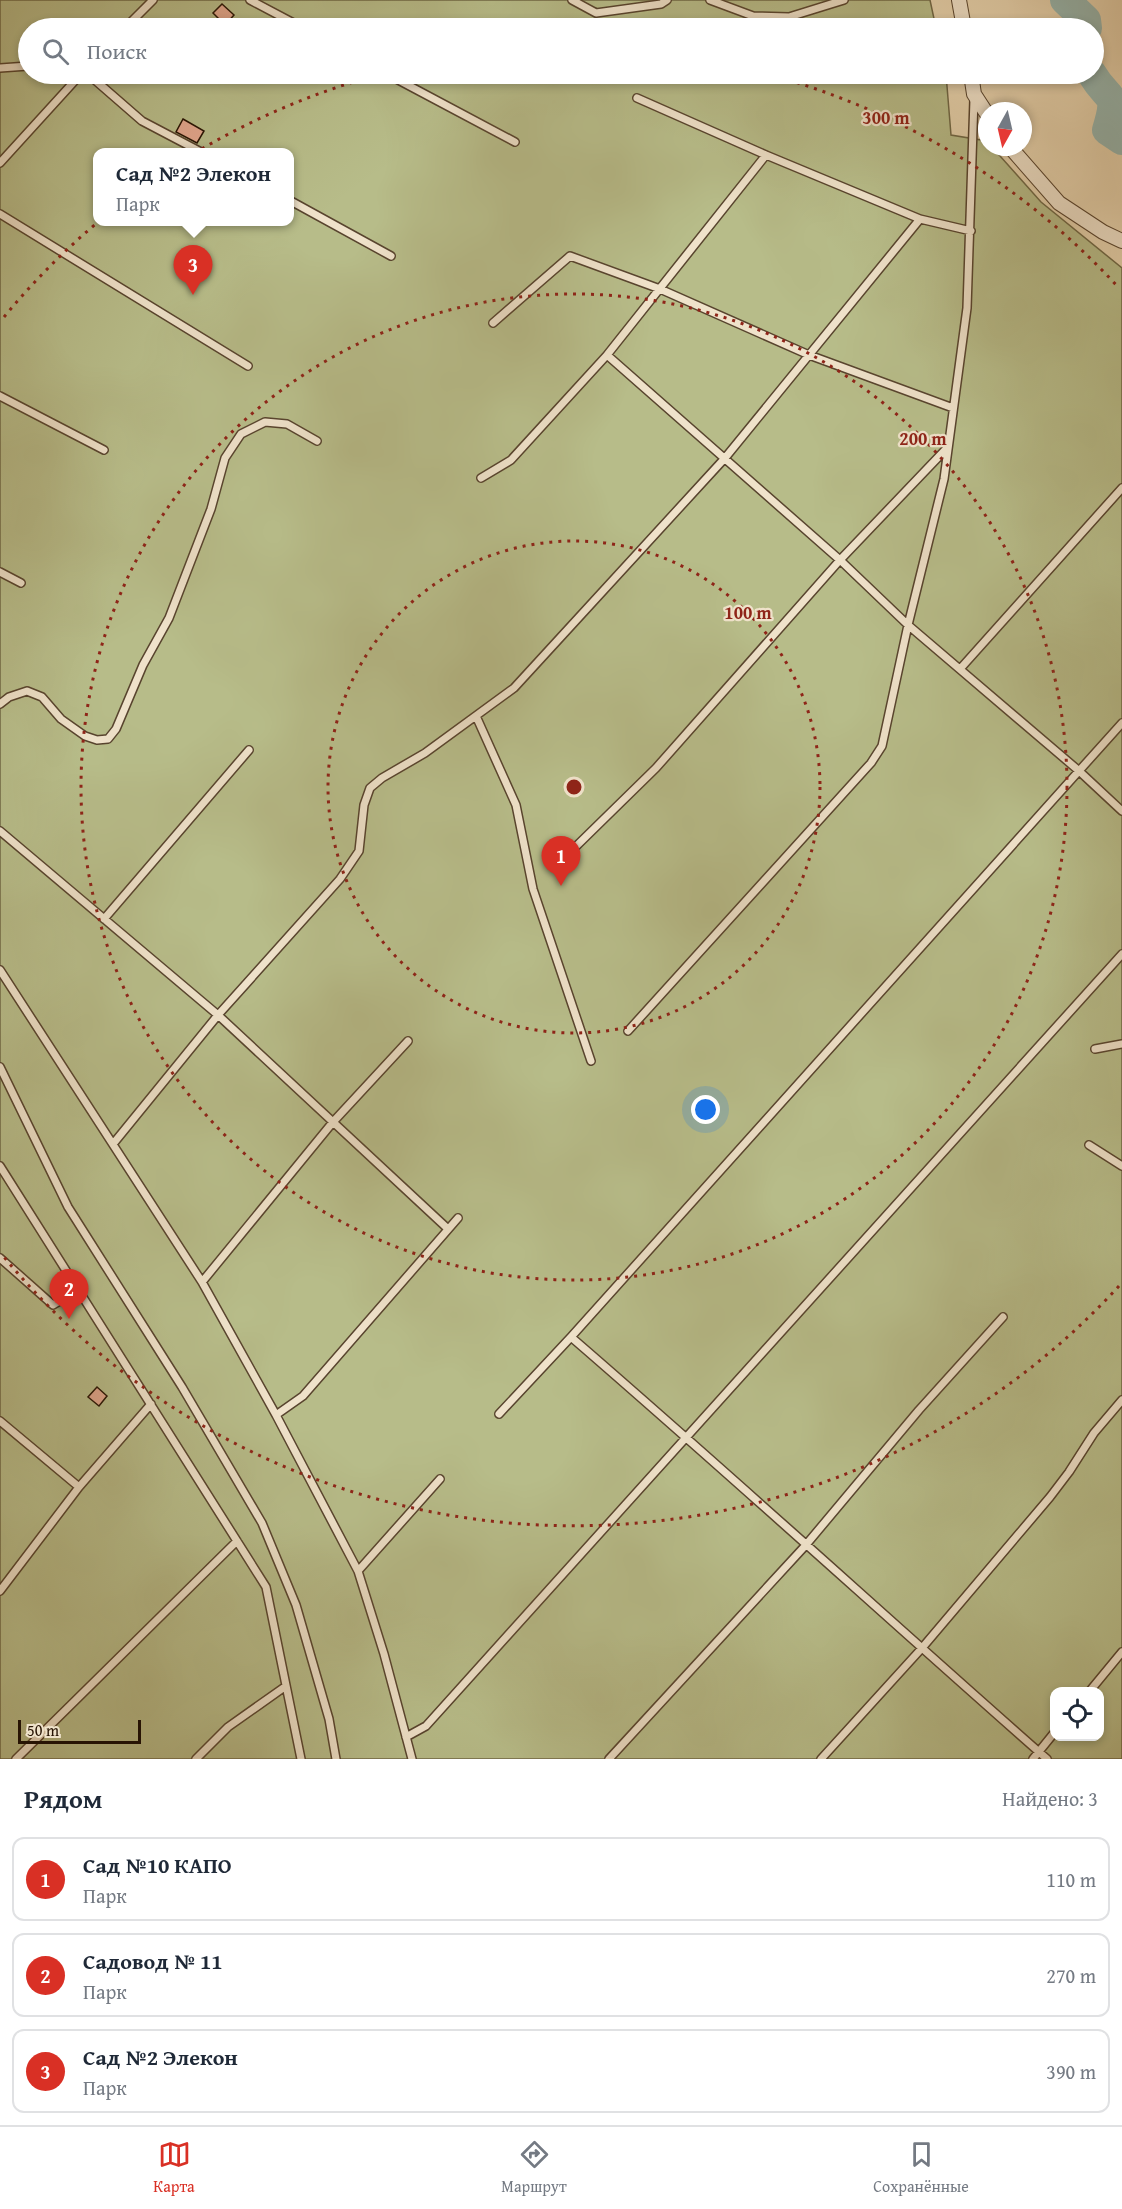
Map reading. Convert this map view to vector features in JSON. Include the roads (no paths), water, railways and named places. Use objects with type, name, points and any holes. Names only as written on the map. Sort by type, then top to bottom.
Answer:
[{"type":"street","points":[[959,0],[962,18]]},
{"type":"street","points":[[972,84],[974,94],[979,102]]},
{"type":"street","points":[[1018,156],[1059,203],[1103,232],[1122,241]]},
{"type":"lane","points":[[135,18],[153,0]]},
{"type":"lane","points":[[250,0],[284,18]]},
{"type":"lane","points":[[572,0],[596,13],[661,3],[667,0]]},
{"type":"lane","points":[[710,0],[753,16],[780,17],[789,17],[844,0]]},
{"type":"lane","points":[[0,68],[18,67]]},
{"type":"lane","points":[[0,163],[72,84]]},
{"type":"lane","points":[[100,84],[142,120],[192,148]]},
{"type":"lane","points":[[406,84],[515,142]]},
{"type":"lane","points":[[628,1031],[872,763],[882,746],[908,625],[944,479],[967,308],[974,94]]},
{"type":"lane","points":[[637,98],[920,219],[971,231]]},
{"type":"lane","points":[[481,478],[511,460],[607,355],[766,155]]},
{"type":"lane","points":[[294,203],[391,256]]},
{"type":"lane","points":[[0,214],[248,366]]},
{"type":"lane","points":[[113,1144],[218,1015],[340,879],[359,851],[364,805],[369,788],[424,753],[514,688],[725,458],[920,219]]},
{"type":"lane","points":[[493,323],[570,256],[660,289],[809,355],[953,408]]},
{"type":"lane","points":[[607,355],[840,560],[908,625],[1078,770],[1122,811]]},
{"type":"lane","points":[[0,396],[104,450]]},
{"type":"lane","points":[[0,704],[9,697],[27,691],[42,697],[62,719],[85,736],[97,740],[108,739],[116,729],[143,665],[168,618],[211,509],[225,458],[241,435],[265,422],[287,424],[317,441]]},
{"type":"lane","points":[[558,864],[656,768],[840,560],[948,447]]},
{"type":"lane","points":[[960,669],[1122,488]]},
{"type":"lane","points":[[0,572],[21,583]]},
{"type":"lane","points":[[476,716],[516,805],[533,889],[591,1061]]},
{"type":"lane","points":[[499,1414],[571,1337],[1122,723]]},
{"type":"lane","points":[[104,919],[249,750]]},
{"type":"lane","points":[[0,831],[218,1015],[447,1228]]},
{"type":"lane","points":[[406,1737],[426,1726],[1122,954]]},
{"type":"lane","points":[[0,970],[202,1282],[276,1415],[358,1571],[384,1654],[412,1759]]},
{"type":"lane","points":[[202,1282],[333,1122],[408,1041]]},
{"type":"lane","points":[[1095,1048],[1122,1044]]},
{"type":"lane","points":[[0,1066],[68,1207],[183,1387],[262,1523],[296,1605],[329,1719],[336,1759]]},
{"type":"lane","points":[[1089,1146],[1122,1166]]},
{"type":"lane","points":[[0,1166],[266,1587],[301,1759]]},
{"type":"lane","points":[[276,1415],[303,1396],[458,1218]]},
{"type":"lane","points":[[0,1258],[53,1305],[78,1290]]},
{"type":"lane","points":[[609,1759],[805,1546],[919,1410],[1004,1317]]},
{"type":"lane","points":[[571,1337],[1047,1759]]},
{"type":"lane","points":[[821,1759],[922,1648],[1050,1497],[1094,1433],[1122,1400]]},
{"type":"lane","points":[[0,1591],[79,1487],[151,1404]]},
{"type":"lane","points":[[0,1421],[79,1487]]},
{"type":"lane","points":[[358,1571],[440,1479]]},
{"type":"lane","points":[[16,1759],[237,1541]]},
{"type":"lane","points":[[1093,1687],[1122,1652]]},
{"type":"lane","points":[[195,1759],[228,1727],[286,1686]]},
{"type":"lane","points":[[1033,1759],[1050,1738]]},
{"type":"waterway","points":[[1065,0],[1084,18]]},
{"type":"waterway","points":[[1099,84],[1112,102],[1107,130],[1122,140]]},
{"type":"place","name":"Сад №2 Элекон","points":[[193,295]]},
{"type":"place","name":"Сад №10 КАПО","points":[[561,886]]},
{"type":"place","name":"Садовод № 11","points":[[69,1319]]}]
